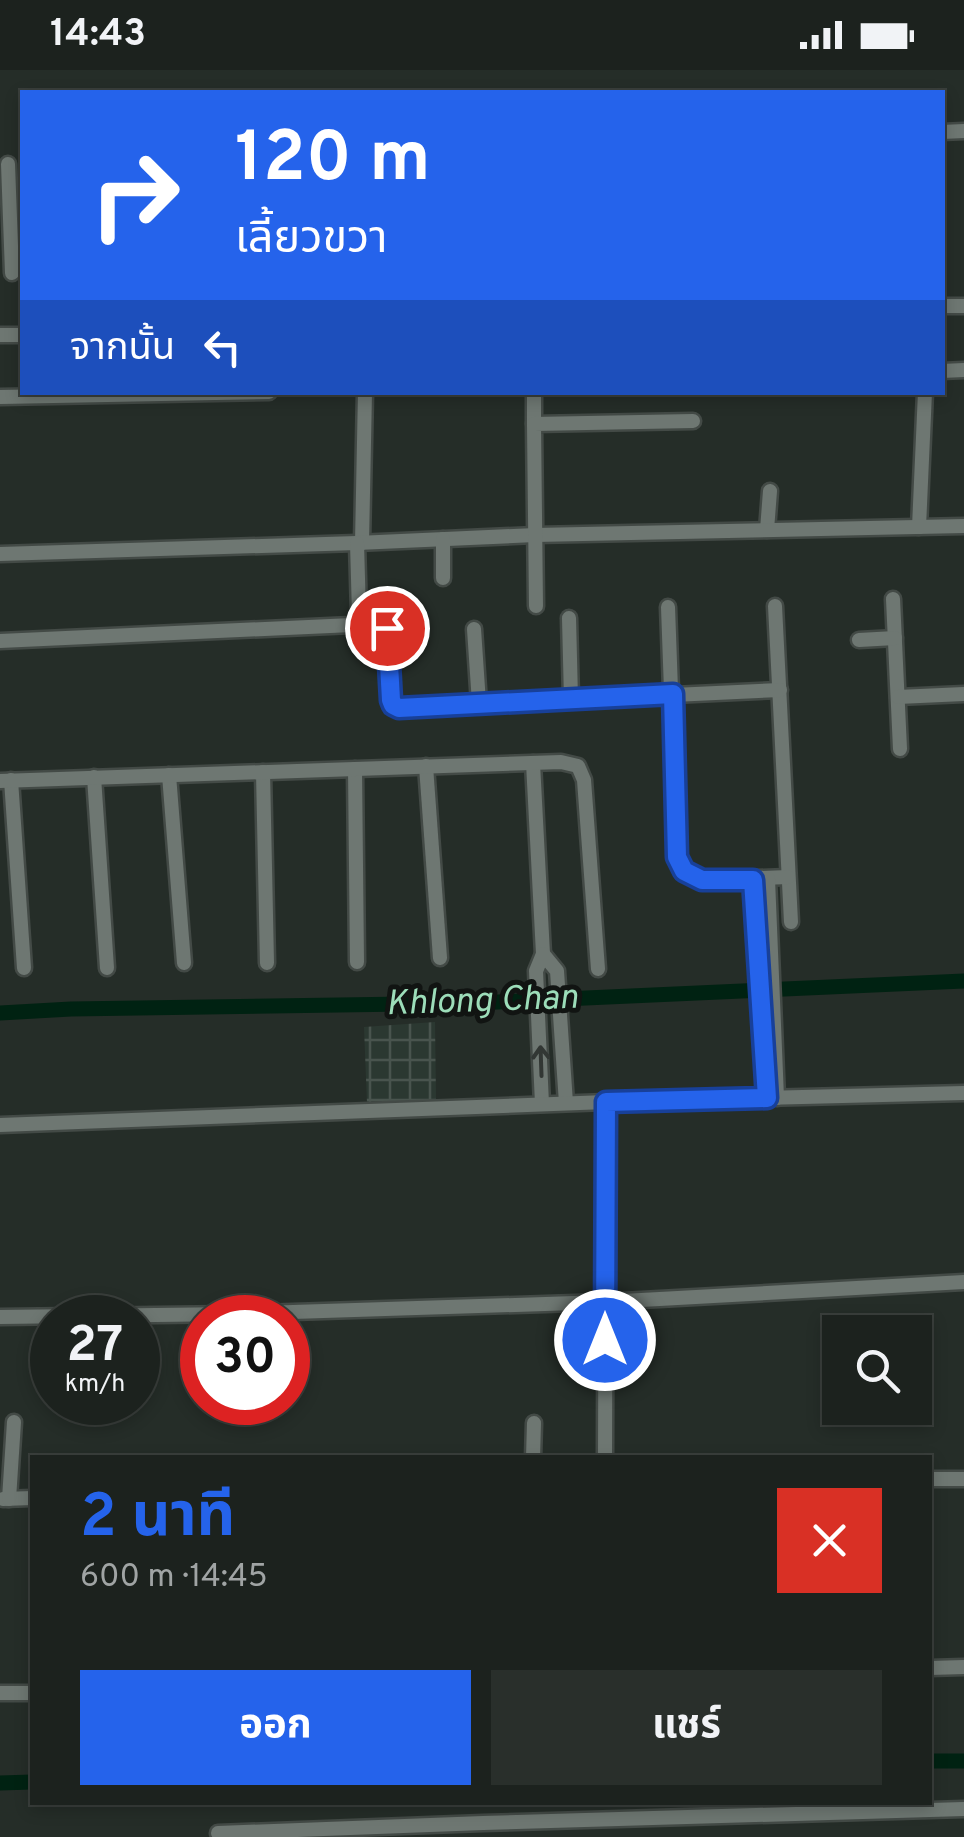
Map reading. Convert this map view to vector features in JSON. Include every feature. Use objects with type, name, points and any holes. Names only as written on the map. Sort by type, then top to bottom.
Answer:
[{"type":"street","points":[[10,163],[12,272]]},
{"type":"street","points":[[0,398],[134,395]]},
{"type":"street","points":[[0,641],[358,622],[365,395]]},
{"type":"street","points":[[534,395],[536,606]]},
{"type":"street","points":[[919,527],[924,395]]},
{"type":"street","points":[[534,424],[693,421]]},
{"type":"street","points":[[767,530],[770,491]]},
{"type":"street","points":[[0,554],[536,534],[964,526]]},
{"type":"street","points":[[442,578],[443,539]]},
{"type":"street","points":[[893,598],[900,749]]},
{"type":"street","points":[[775,606],[791,922]]},
{"type":"street","points":[[668,607],[677,857],[684,871],[702,880],[788,877]]},
{"type":"street","points":[[569,618],[571,699]]},
{"type":"street","points":[[387,628],[391,700],[399,708],[780,690]]},
{"type":"street","points":[[474,629],[479,703]]},
{"type":"street","points":[[859,640],[895,638]]},
{"type":"street","points":[[898,697],[964,694]]},
{"type":"street","points":[[533,762],[544,954],[536,971],[542,1104]]},
{"type":"street","points":[[24,968],[5,781],[561,762],[578,766],[584,780],[598,969]]},
{"type":"street","points":[[426,766],[440,958]]},
{"type":"street","points":[[355,769],[357,962]]},
{"type":"street","points":[[263,772],[267,963]]},
{"type":"street","points":[[170,775],[184,962]]},
{"type":"street","points":[[94,778],[108,968]]},
{"type":"street","points":[[761,880],[772,1098]]},
{"type":"street","points":[[544,954],[558,971],[566,1104]]},
{"type":"street","points":[[0,1125],[542,1104],[964,1093]]},
{"type":"street","points":[[604,1455],[606,1102]]},
{"type":"street","points":[[0,1317],[605,1302],[964,1282]]},
{"type":"street","points":[[14,1422],[4,1499],[30,1498]]},
{"type":"street","points":[[532,1455],[534,1422]]},
{"type":"street","points":[[932,1479],[964,1478]]},
{"type":"street","points":[[932,1668],[964,1666]]},
{"type":"street","points":[[0,1693],[30,1692]]},
{"type":"street","points":[[218,1833],[964,1810]]},
{"type":"shaded area","points":[[435,1022],[436,1100],[367,1103],[364,1027]]},
{"type":"waterway","name":"Khlong Chan","points":[[0,1013],[474,1003],[964,981]]},
{"type":"waterway","points":[[932,1761],[964,1761]]},
{"type":"waterway","points":[[0,1783],[30,1782]]},
{"type":"route","points":[[387,628],[391,700],[399,708],[673,694],[677,857],[684,871],[702,880],[753,880],[767,1098],[606,1102],[605,1340]]}]
